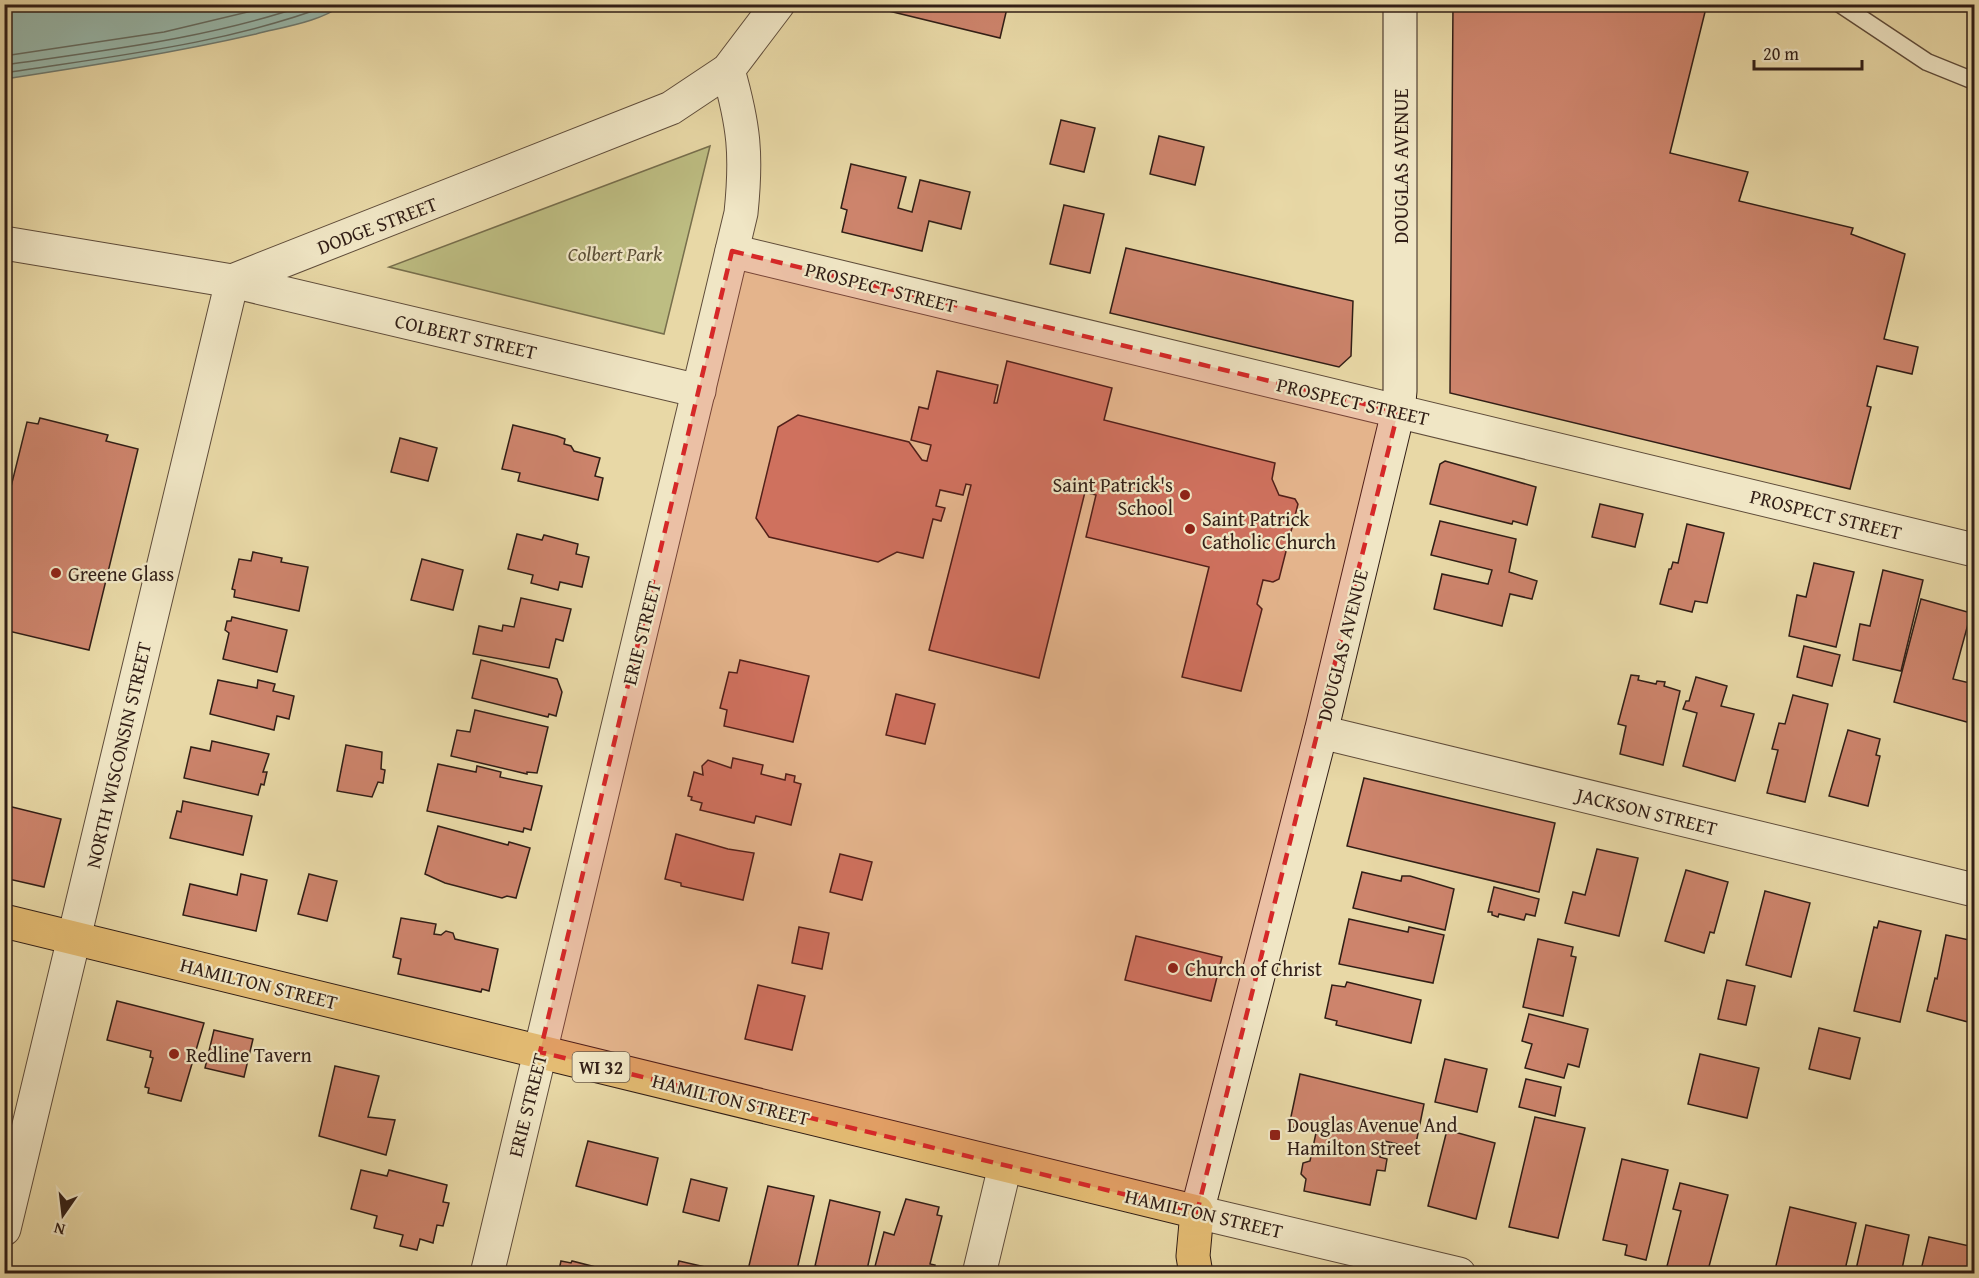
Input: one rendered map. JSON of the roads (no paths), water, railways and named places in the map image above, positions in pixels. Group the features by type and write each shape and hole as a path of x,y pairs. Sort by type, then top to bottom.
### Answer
{"main road":[{"name":"HAMILTON STREET","path":"4,921 1197,1212"},
{"name":"DOUGLAS AVENUE","path":"1196,1274 1193,1256 1197,1212"}],"street":[{"path":"728,70 778,4"},
{"name":"DOUGLAS AVENUE","path":"1197,1212 1321,732 1398,412 1400,391 1400,4"},
{"name":"ERIE STREET","path":"487,1274 741,213 746,164 742,119 728,70"},
{"name":"DODGE STREET","path":"232,281 671,108 728,70"},
{"path":"4,243 232,281"},
{"name":"PROSPECT STREET","path":"732,251 1974,550"},
{"name":"COLBERT STREET","path":"232,281 699,391"},
{"name":"NORTH WISCONSIN STREET","path":"4,1229 232,281"},
{"name":"JACKSON STREET","path":"1321,732 1974,890"},
{"path":"980,1274 1005,1166"},
{"name":"HAMILTON STREET","path":"1197,1212 1459,1274"}],"lane":[{"path":"1840,4 1927,62 1974,81"}],"water":[{"path":"5,4 342,5 312,20 225,41 5,79"}],"place":[{"name":"Saint Patrick's School","path":"1185,495"},
{"name":"Saint Patrick Catholic Church","path":"1190,529"},
{"name":"Greene Glass","path":"56,573"},
{"name":"Church of Christ","path":"1173,968"},
{"name":"Redline Tavern","path":"174,1054"},
{"name":"Douglas Avenue And Hamilton Street","path":"1275,1135"}],"park label":[{"name":"Colbert Park","path":"615,253"}]}
